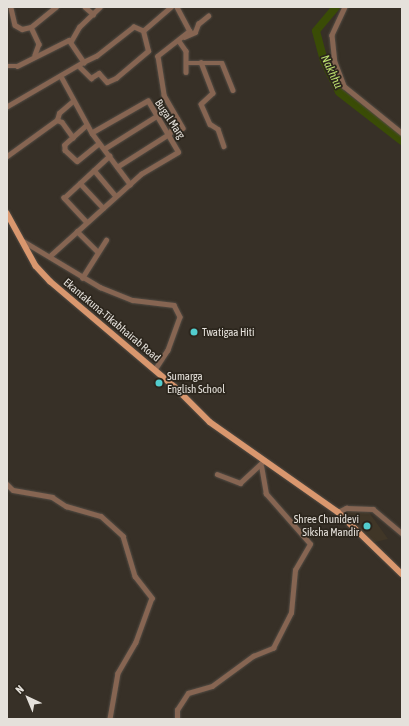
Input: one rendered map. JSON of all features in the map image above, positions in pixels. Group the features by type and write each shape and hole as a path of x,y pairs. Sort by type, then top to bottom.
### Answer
{"main road":[{"name":"Ekantakuna-Tikabhairab Road","path":"7,213 36,266 50,281 155,370 210,422 261,460 338,512 402,574"}],"street":[{"path":"11,8 17,28 31,27 50,9 56,7"},
{"path":"85,7 93,14"},
{"path":"71,41 100,7"},
{"path":"143,31 171,7"},
{"path":"177,7 191,28 184,37 158,56 164,95 183,128"},
{"path":"344,7 332,35 335,62 344,86 402,133"},
{"path":"184,37 195,32 198,24 208,16"},
{"path":"31,27 39,44 35,56"},
{"path":"7,107 80,67 84,62 97,56 134,27 143,31"},
{"path":"80,67 91,78 99,73 109,81 148,51 143,31"},
{"path":"7,66 17,66 64,41 71,41"},
{"path":"71,41 84,62"},
{"path":"179,41 186,51 186,72"},
{"path":"187,63 201,62 224,65 233,90"},
{"path":"201,62 213,93 201,104 210,124 218,129 224,146"},
{"path":"62,78 92,133 130,184"},
{"path":"7,156 57,120 59,113 74,101"},
{"name":"Bugal Marg","path":"51,255 130,184 178,152 150,102 144,101 92,133"},
{"path":"104,150 158,115"},
{"path":"117,167 169,134 177,119"},
{"path":"57,120 62,122 73,137"},
{"path":"87,125 64,147 77,161 99,143"},
{"path":"86,222 64,198 109,156"},
{"path":"94,170 116,196"},
{"path":"80,183 103,208"},
{"path":"77,231 96,251"},
{"path":"82,278 96,251 106,240"},
{"path":"23,241 51,255 82,278 133,300 161,301 178,309 180,317 168,350 155,370"},
{"path":"177,719 177,710 188,693 212,686 253,656 273,648 291,613 295,570 310,544 266,494 261,460"},
{"path":"217,474 240,483 261,467"},
{"path":"7,484 13,490 52,497 66,506 101,516 123,536 135,576 152,598 136,642 118,673 110,719"},
{"path":"338,512 346,508 373,509 402,533"}],"shaded area":[{"name":"Shree Chunidevi Siksha Mandir","path":"341,511 368,511 388,539 371,543"}],"waterway":[{"name":"Nakhhu","path":"336,7 316,31 324,61 339,92 402,141"}],"place":[{"name":"Twatigaa Hiti","path":"194,332"},
{"name":"Sumarga English School","path":"159,383"},
{"name":"Shree Chunidevi Siksha Mandir","path":"367,526"}]}
